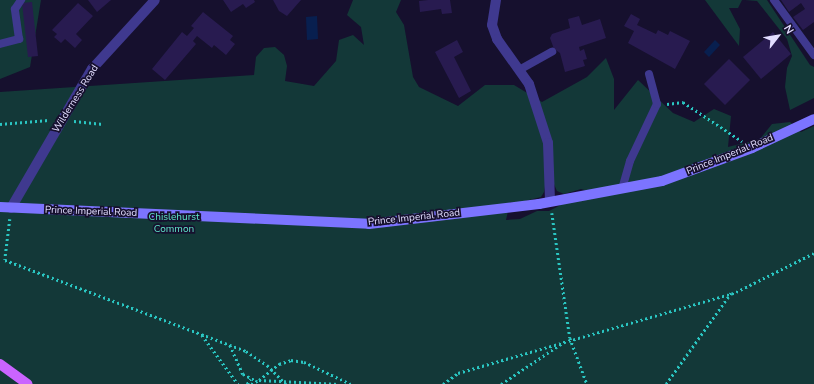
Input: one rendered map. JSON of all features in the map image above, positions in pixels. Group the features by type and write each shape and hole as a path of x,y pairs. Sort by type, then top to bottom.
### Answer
{"main road":[{"name":"Prince Imperial Road","path":"0,208 369,224 550,201 662,181 752,148 814,119"},
{"path":"0,364 28,384"}],"street":[{"name":"Wilderness Road","path":"11,208 92,69 155,0"},
{"path":"496,0 492,25 497,39 529,84 548,143 550,201"}],"lane":[{"path":"0,44 19,39 15,9 21,0"},
{"path":"774,0 814,55"},
{"path":"520,70 552,52"},
{"path":"622,188 630,161 657,104 649,74"}],"path":[{"path":"657,104 683,102 752,148"},
{"path":"550,201 570,338 587,384"},
{"path":"11,208 5,260 246,351 272,370 285,383"},
{"path":"443,384 458,373 570,338 731,293 814,253"},
{"path":"666,384 731,293"},
{"path":"201,334 238,384"},
{"path":"501,384 570,338"},
{"path":"230,345 238,367 250,379 285,383 339,384"},
{"path":"251,384 272,370 291,360 304,362 351,384"},
{"path":"247,384 250,379"}],"green space":[{"path":"0,0 41,0 30,67 0,79"},
{"name":"Chislehurst Common","path":"353,0 401,0 396,12 404,25 413,77 419,87 458,106 485,85 514,85 542,102 587,77 606,58 614,79 614,110 638,80 673,113 694,122 714,109 731,116 728,147 760,139 772,124 790,122 801,132 814,126 814,384 0,384 0,92 254,75 256,57 264,48 275,47 284,55 287,66 285,81 314,86 336,61 339,40 353,35 364,45 361,27 347,15","holes":["546,180 553,182 557,191 564,194 581,189 588,191 549,211 537,211 520,219 506,220 510,202 517,203 541,197 544,192"]},
{"path":"705,0 742,0 738,8 729,8 740,29 739,46"},
{"path":"745,0 767,0 810,65 814,67 814,98 790,110 785,87 787,68 792,56 787,39 757,1"}],"water":[{"path":"317,16 318,39 307,40 306,17"},
{"path":"715,40 720,45 709,57 704,52"}],"building":[{"path":"88,0 111,0 97,12"},
{"path":"223,0 254,0 255,2 246,8 243,4 231,12"},
{"path":"273,0 301,0 287,16 279,11"},
{"path":"450,0 452,13 442,14 441,9 420,12 419,1"},
{"path":"781,0 814,0 814,22 803,30 793,17 805,9 801,3 789,12"},
{"path":"32,2 38,56 28,57 22,3"},
{"path":"78,3 93,16 76,34 82,40 75,48 65,39 61,43 54,37 57,34 52,30"},
{"path":"203,12 233,36 230,40 235,44 226,55 214,45 212,48 197,36 193,41 196,44 165,80 152,69 182,32 187,36 194,28 191,26"},
{"path":"631,14 640,19 637,25 656,34 658,30 668,35 670,31 690,41 675,69 628,43 634,31 624,26"},
{"path":"579,16 582,25 600,19 606,38 579,47 580,51 584,49 587,59 583,60 585,66 565,72 560,53 554,49 550,38 552,34 570,28 568,19"},
{"path":"773,32 791,54 761,79 743,57"},
{"path":"457,40 463,52 454,57 471,91 459,98 435,52"},
{"path":"729,59 750,80 725,105 704,84"}]}
